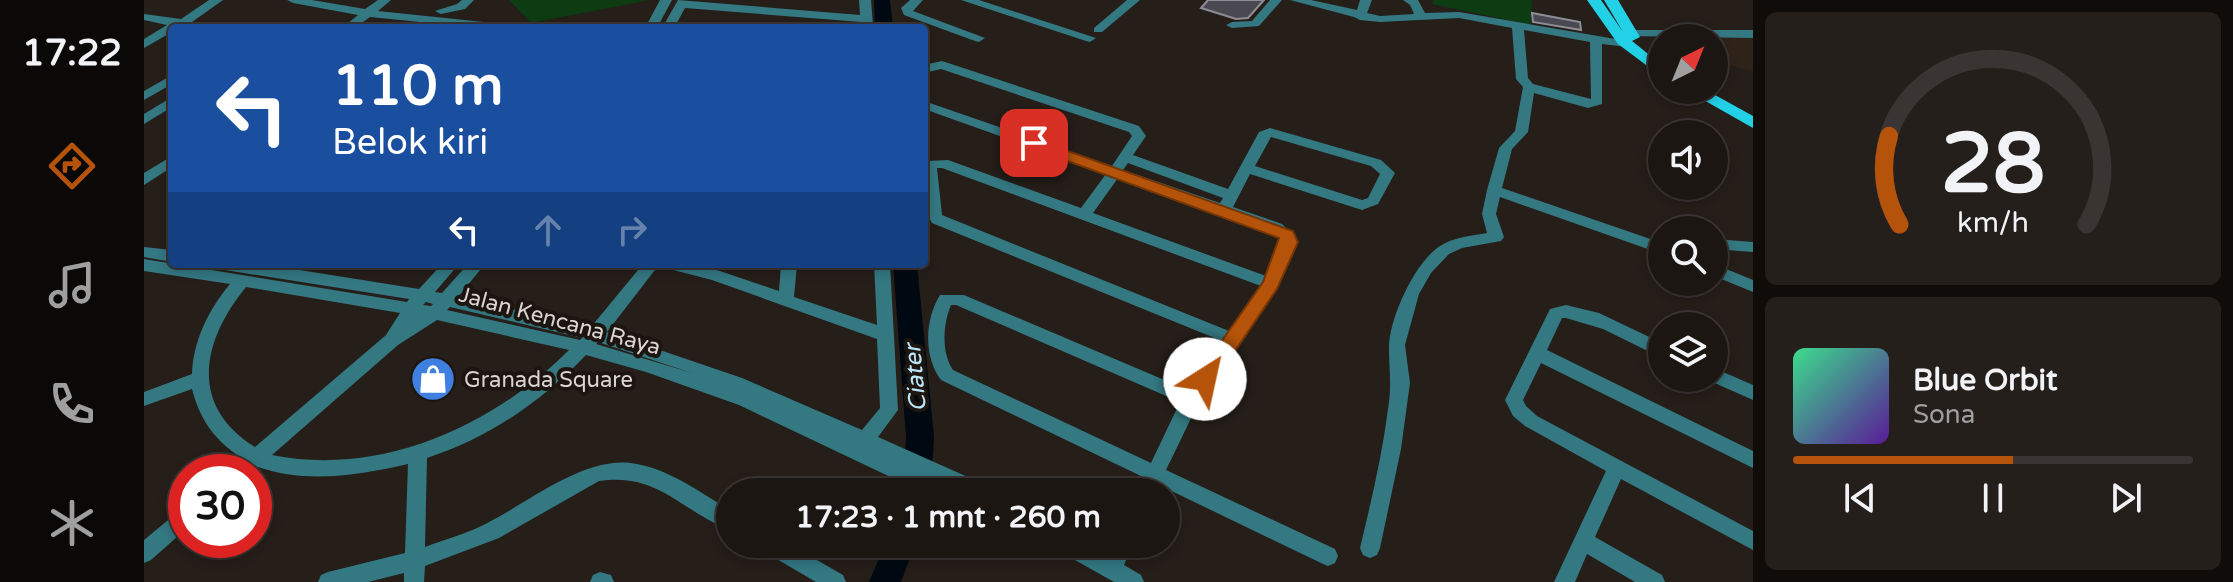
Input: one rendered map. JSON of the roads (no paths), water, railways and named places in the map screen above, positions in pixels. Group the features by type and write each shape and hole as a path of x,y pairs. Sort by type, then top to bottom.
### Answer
{"main road":[{"path":"1594,0 1610,28 1648,51"},
{"path":"1611,0 1627,39 1648,59"},
{"path":"1596,40 1610,28"},
{"path":"1728,97 1753,111"},
{"path":"1719,104 1753,123"}],"street":[{"path":"181,24 217,0"},
{"path":"293,0 367,13 472,24"},
{"path":"353,24 385,0"},
{"path":"430,20 454,0"},
{"path":"441,11 461,7 468,0"},
{"path":"653,24 666,0"},
{"path":"670,24 683,2 867,24 865,0"},
{"path":"917,0 905,11 979,38"},
{"path":"967,0 1094,34 1134,0"},
{"path":"1232,25 1255,24 1276,0"},
{"path":"1296,0 1360,17 1459,15 1596,40 1753,34"},
{"path":"1360,17 1366,0"},
{"path":"1409,0 1415,3 1422,18"},
{"path":"144,17 175,24"},
{"path":"1518,25 1522,79 1529,87 1588,104 1597,101 1596,40"},
{"path":"144,46 168,32"},
{"path":"928,68 942,65 1134,129 1138,140 1083,216"},
{"path":"144,96 168,81"},
{"path":"1370,548 1394,436 1401,383 1397,345 1403,318 1425,269 1444,250 1459,243 1496,237 1489,214 1494,190 1506,148 1521,132 1529,87"},
{"path":"147,116 168,103"},
{"path":"928,106 1232,196"},
{"path":"1223,212 1232,196 1246,168 1264,135 1275,131 1380,164 1388,173 1373,201 1366,205 1246,168"},
{"path":"1233,339 937,219 933,212 930,168 933,164 943,163 1271,284"},
{"path":"1120,164 1223,212 1277,228 1287,235 1289,242 1271,284 1191,399 1152,478"},
{"path":"144,180 151,169"},
{"path":"1494,190 1648,244"},
{"path":"1728,245 1753,247"},
{"path":"144,252 168,255"},
{"name":"Jalan Kencana Raya","path":"144,265 411,308 590,343"},
{"name":"Jalan Kencana Raya","path":"272,268 448,298 590,343 718,389 860,446 926,478"},
{"path":"392,340 411,308 447,268"},
{"path":"259,454 392,340 435,313 474,268"},
{"path":"272,460 303,467 342,466 418,453 447,443 522,404 590,343 649,268"},
{"path":"786,299 789,268"},
{"path":"860,446 889,410 882,268"},
{"path":"715,270 886,335"},
{"path":"1728,276 1753,286"},
{"path":"242,281 211,324 199,379 206,409 215,428 252,454"},
{"path":"1141,478 942,372 938,366 940,304 946,299 958,299 1191,399"},
{"path":"1648,345 1580,313 1566,310 1556,313 1539,354 1514,400 1519,411 1753,541"},
{"path":"1539,354 1753,460"},
{"path":"144,399 199,379"},
{"path":"1728,381 1753,393"},
{"path":"413,572 418,453"},
{"path":"1564,582 1617,467"},
{"path":"328,582 413,572 596,473 608,470 643,471 716,513"},
{"path":"1180,495 1328,556"},
{"path":"144,553 168,532"},
{"path":"1583,541 1655,582"},
{"path":"794,558 836,582"},
{"path":"1091,558 1134,582"},
{"path":"1112,570 1117,558"}],"waterway":[{"name":"Ciater","path":"882,0 884,24"},
{"name":"Ciater","path":"905,268 920,437 918,478"},
{"name":"Ciater","path":"885,582 894,558"}],"place":[{"name":"Granada Square","path":"433,379"}]}
